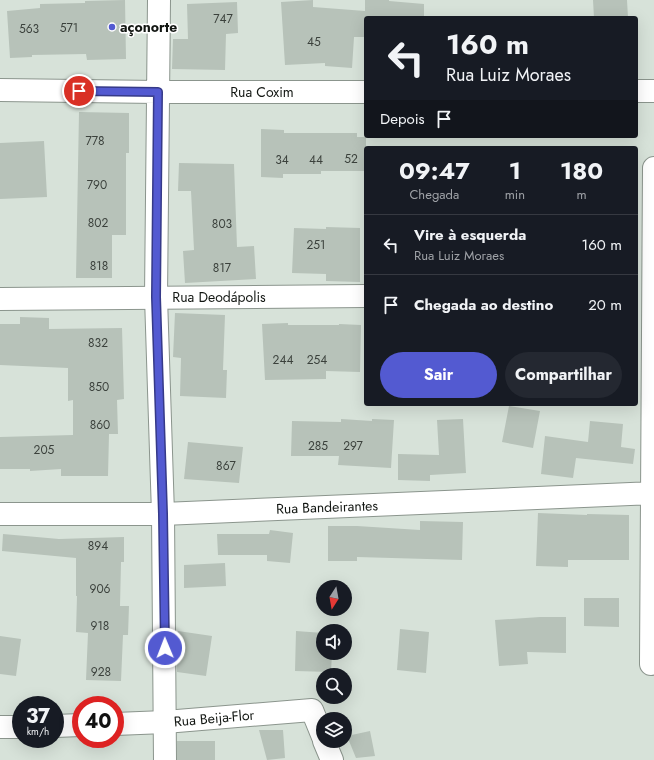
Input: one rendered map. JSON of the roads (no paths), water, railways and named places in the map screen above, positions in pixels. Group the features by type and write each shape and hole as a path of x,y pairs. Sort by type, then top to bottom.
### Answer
{"street":[{"path":"159,0 156,297 163,514 166,760"},
{"name":"Rua Coxim","path":"0,90 364,92"},
{"path":"638,91 654,91"},
{"path":"651,664 653,493 648,294 654,168"},
{"name":"Rua Deodápolis","path":"0,299 364,296"},
{"name":"Rua Bandeirantes","path":"0,514 163,514 653,493"},
{"name":"Rua Beija-Flor","path":"124,724 165,722 312,710 316,720"},
{"path":"0,727 12,727"},
{"path":"327,748 332,760"}],"place":[{"name":"açonorte","path":"112,27"}]}
